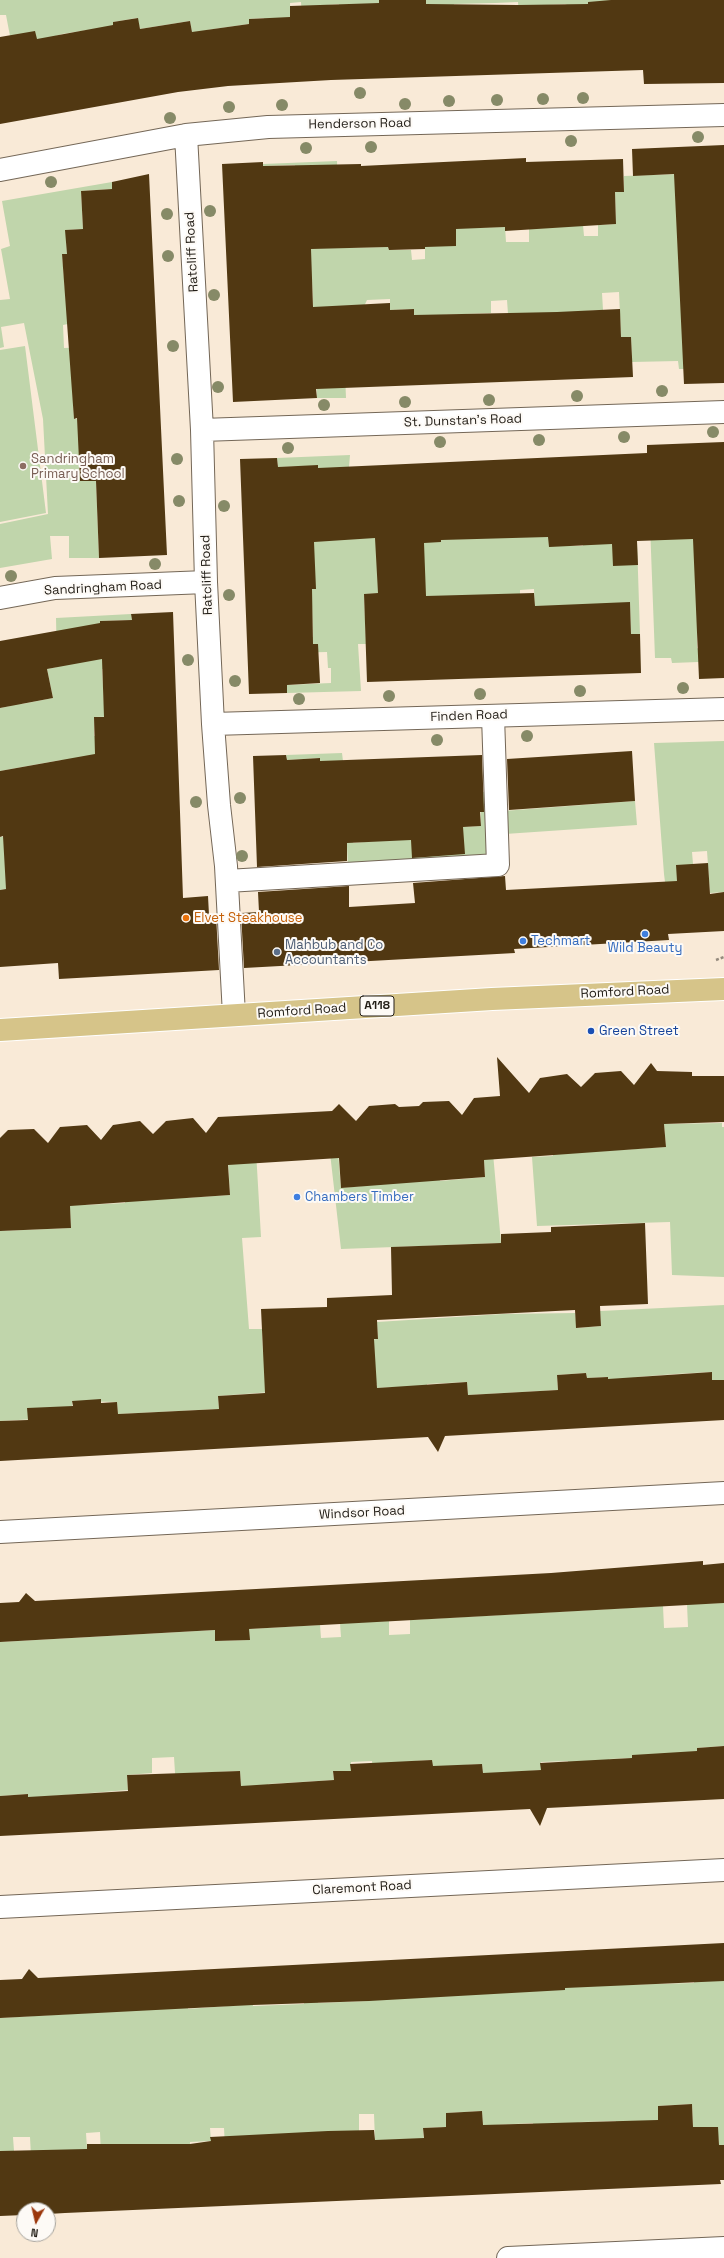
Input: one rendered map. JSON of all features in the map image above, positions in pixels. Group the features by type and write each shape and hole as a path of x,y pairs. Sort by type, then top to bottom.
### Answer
{"main road":[{"name":"Romford Road","path":"0,1030 530,997 724,989"}],"street":[{"name":"Henderson Road","path":"0,170 186,136 268,127 724,115"},
{"name":"Ratcliff Road","path":"186,136 202,430 206,582 213,724 227,881 234,1015"},
{"name":"St. Dunstan's Road","path":"202,430 724,412"},
{"name":"Sandringham Road","path":"0,598 55,588 206,582"},
{"name":"Finden Road","path":"213,724 724,709"},
{"path":"227,881 498,865 493,716"},
{"name":"Windsor Road","path":"0,1532 724,1493"},
{"name":"Claremont Road","path":"0,1907 724,1870"},
{"path":"508,2258 724,2248"}],"green space":[{"path":"0,0 379,0 380,21 340,22 339,4 327,5 303,39 301,2 290,3 291,27 264,28 264,18 249,19 249,24 207,30 193,38 190,21 140,29 137,18 113,22 116,42 88,30 62,34 37,42 10,36 6,15 0,15"},
{"path":"426,0 611,0 588,15 565,4 547,5 519,17 518,2 454,4 454,19 426,20"},
{"path":"337,161 340,248 388,247 389,250 411,250 412,260 425,259 425,236 444,246 456,246 456,228 505,227 506,242 529,242 529,227 583,225 584,236 598,236 598,225 616,224 615,192 624,191 624,176 679,174 678,256 689,369 679,369 678,361 632,362 631,337 621,337 619,292 602,293 603,310 586,311 587,340 508,314 507,300 491,301 491,313 414,316 414,309 390,310 390,299 367,300 344,349 346,398 317,398 312,280 298,281 295,165 263,166 263,164"},
{"path":"112,182 112,189 81,191 83,229 66,230 67,254 62,254 68,324 63,325 64,348 89,347 72,379 74,419 123,416 79,466 80,481 96,481 99,558 69,558 69,536 50,536 52,559 0,568 0,524 48,514 43,419 24,323 1,327 4,347 0,348 0,300 10,299 1,249 10,246 2,201"},
{"name":"Sandringham Primary School","path":"25,346 46,513 0,522 0,350"},
{"path":"350,455 349,467 359,525 424,551 424,543 440,522 548,519 549,546 557,546 565,536 566,546 583,546 581,496 637,542 640,634 631,634 630,602 536,637 534,589 520,590 520,597 461,602 397,593 364,594 366,644 358,644 361,691 287,693 287,685 331,683 331,668 328,668 327,652 286,653 285,638 313,637 312,606 282,590 315,589 314,559 281,560 320,517 318,466 278,467 277,458"},
{"path":"648,471 697,538 724,603 697,633 697,648 724,661 672,663 671,658 655,658"},
{"path":"131,614 132,620 100,621 101,657 134,656 135,668 102,669 104,704 137,703 138,716 94,717 94,736 104,736 104,751 139,750 139,758 91,760 92,784 120,782 121,798 143,798 144,811 105,813 105,830 108,830 108,846 146,845 146,853 62,855 56,903 57,926 52,926 49,877 29,878 28,865 13,866 13,879 6,879 6,889 0,890 0,837 63,831 61,760 0,771 0,708 10,706 4,678 16,675 22,704 53,698 47,669 57,667 56,618"},
{"path":"724,741 724,892 710,893 707,851 692,852 693,864 678,895 665,882 654,743"},
{"path":"342,753 353,843 463,833 463,827 481,826 480,792 488,792 490,855 348,867 347,847 294,849 320,758 287,760 286,755"},
{"path":"635,801 637,825 505,834 503,811"},
{"path":"663,1113 666,1124 722,1123 722,1127 724,1127 724,1277 672,1275 670,1222 537,1226 532,1157 553,1156 550,1120 620,1150 666,1147"},
{"path":"492,1142 501,1243 341,1249 330,1153 338,1152 341,1188 362,1186 437,1145 440,1181 485,1177 483,1143"},
{"path":"256,1151 261,1237 242,1238 249,1329 262,1329 263,1353 339,1342 378,1339 377,1322 503,1314 575,1313 577,1328 601,1326 600,1311 724,1305 724,1380 712,1380 711,1372 637,1377 608,1386 608,1377 587,1378 586,1373 557,1375 558,1390 468,1395 467,1382 427,1384 427,1397 397,1387 377,1388 377,1384 218,1396 219,1409 118,1414 117,1402 72,1401 73,1417 0,1421 0,1231 71,1228 68,1171 83,1170 86,1205 125,1203 123,1167 182,1163 185,1198 230,1195 228,1161"},
{"path":"724,1603 724,1746 697,1748 698,1756 632,1755 632,1758 609,1759 610,1766 568,1769 568,1761 541,1762 541,1770 483,1775 482,1764 465,1765 433,1776 432,1760 415,1761 373,1778 372,1761 351,1762 351,1771 333,1771 334,1780 268,1784 268,1789 241,1790 240,1771 189,1773 176,1788 174,1757 152,1758 152,1773 127,1775 128,1790 28,1798 28,1794 0,1796 0,1642 215,1630 215,1641 249,1640 249,1629 320,1625 321,1638 341,1637 340,1623 389,1621 389,1635 410,1634 410,1620 663,1606 664,1628 688,1627 687,1604"},
{"path":"694,1981 724,1981 724,2145 719,2145 717,2127 693,2127 692,2104 658,2106 659,2148 617,2150 616,2121 581,2122 534,2138 533,2123 495,2125 484,2152 482,2111 446,2113 446,2127 423,2128 425,2154 375,2140 374,2114 359,2114 359,2131 226,2167 224,2128 210,2128 211,2141 190,2142 191,2168 101,2156 100,2132 86,2133 87,2149 51,2163 53,2202 44,2202 32,2175 30,2137 13,2137 14,2151 0,2151 0,2018 188,2007 188,2009 253,2004 253,2006 304,2004 304,2001 318,2000 318,2003 368,2001 369,1999 579,1986 694,1983"}],"building":[{"path":"379,0 426,0 426,4 518,5 588,4 588,2 611,0 724,0 724,83 644,84 643,70 331,80 228,86 178,92 0,124 0,37 35,31 37,39 113,25 113,22 138,18 140,29 190,21 192,32 249,24 249,19 290,17 290,6 379,3"},
{"path":"724,145 724,383 684,384 674,174 633,176 632,149"},
{"path":"526,158 526,162 623,159 624,192 615,192 616,224 505,231 505,227 456,229 456,246 425,247 425,249 389,250 388,247 311,249 313,307 390,303 390,310 414,309 414,315 620,309 621,337 631,337 633,377 316,389 317,398 233,402 222,164 263,162 263,166 361,164 361,166"},
{"path":"149,174 167,555 99,558 96,481 80,481 77,418 74,419 62,254 67,254 65,230 83,229 81,191 112,189 112,182"},
{"path":"724,442 724,678 699,679 693,539 637,541 638,565 613,566 612,544 549,547 548,537 441,540 441,542 424,543 426,596 534,593 535,606 630,602 631,634 640,634 641,673 367,682 364,594 378,593 375,538 314,542 316,589 312,589 313,644 318,644 320,683 287,685 287,693 249,694 240,459 277,458 278,467 318,465 318,468 647,453 647,445"},
{"path":"173,612 183,898 208,896 209,915 216,915 219,970 59,979 58,963 0,967 0,890 6,889 3,836 0,837 0,771 95,754 94,717 104,717 102,659 47,669 53,698 0,708 0,641 100,623 100,621 132,620 131,614"},
{"path":"632,751 635,801 509,810 507,759"},
{"path":"286,755 287,760 320,758 320,761 482,755 484,812 480,812 481,826 463,827 465,854 412,858 411,840 347,843 347,861 257,867 253,756"},
{"path":"708,863 710,894 724,892 724,931 668,934 669,940 514,949 515,953 244,968 241,913 259,912 258,892 349,886 349,907 415,903 413,883 505,876 506,890 677,881 676,865"},
{"path":"497,1057 529,1093 540,1078 567,1074 581,1087 595,1073 621,1071 634,1085 651,1063 657,1071 692,1072 692,1076 724,1076 724,1122 664,1124 666,1147 484,1160 485,1177 341,1188 339,1158 228,1165 230,1195 70,1206 71,1228 0,1231 0,1138 8,1130 34,1129 48,1143 60,1127 87,1125 101,1140 113,1125 140,1121 153,1134 166,1121 193,1118 206,1133 218,1117 332,1111 339,1104 356,1121 369,1106 395,1104 399,1107 419,1106 423,1102 449,1101 462,1115 474,1098 500,1096"},
{"path":"645,1223 648,1304 600,1306 601,1326 576,1328 575,1310 377,1320 378,1339 374,1339 377,1388 467,1382 468,1395 558,1390 557,1375 586,1373 587,1378 608,1377 608,1379 712,1372 712,1380 724,1380 724,1420 445,1436 438,1452 428,1437 0,1461 0,1421 28,1420 27,1408 73,1406 72,1401 101,1399 101,1403 117,1402 118,1414 219,1409 218,1396 265,1393 261,1309 327,1307 327,1298 392,1295 391,1247 501,1243 501,1234 551,1232 551,1227"},
{"path":"703,1561 703,1565 724,1563 724,1603 249,1629 250,1640 215,1641 215,1630 0,1642 0,1603 19,1602 26,1593 35,1601 551,1573"},
{"path":"724,1746 724,1799 547,1808 540,1826 530,1809 0,1836 0,1796 28,1794 28,1797 128,1791 127,1775 240,1771 241,1786 334,1780 333,1771 351,1771 350,1764 432,1760 433,1766 482,1764 483,1773 541,1770 540,1763 632,1758 632,1755 697,1751 697,1748"},
{"path":"724,1943 724,1981 565,1988 565,1990 369,2001 253,2005 0,2018 0,1980 22,1979 29,1969 38,1978"},
{"path":"692,2104 693,2127 718,2127 719,2145 724,2145 724,2180 720,2180 721,2184 56,2214 56,2202 16,2202 16,2215 0,2216 0,2151 87,2149 87,2144 190,2144 211,2141 210,2137 328,2131 374,2130 375,2140 424,2138 423,2128 446,2127 446,2113 482,2111 483,2125 658,2120 658,2106"}],"place":[{"name":"Sandringham Primary School","path":"23,466"},
{"name":"Elvet Steakhouse","path":"186,918"},
{"name":"Wild Beauty","path":"645,934"},
{"name":"Techmart","path":"523,941"},
{"name":"Mahbub and Co Accountants","path":"277,952"},
{"name":"Green Street","path":"591,1031"},
{"name":"Chambers Timber","path":"297,1197"}]}
